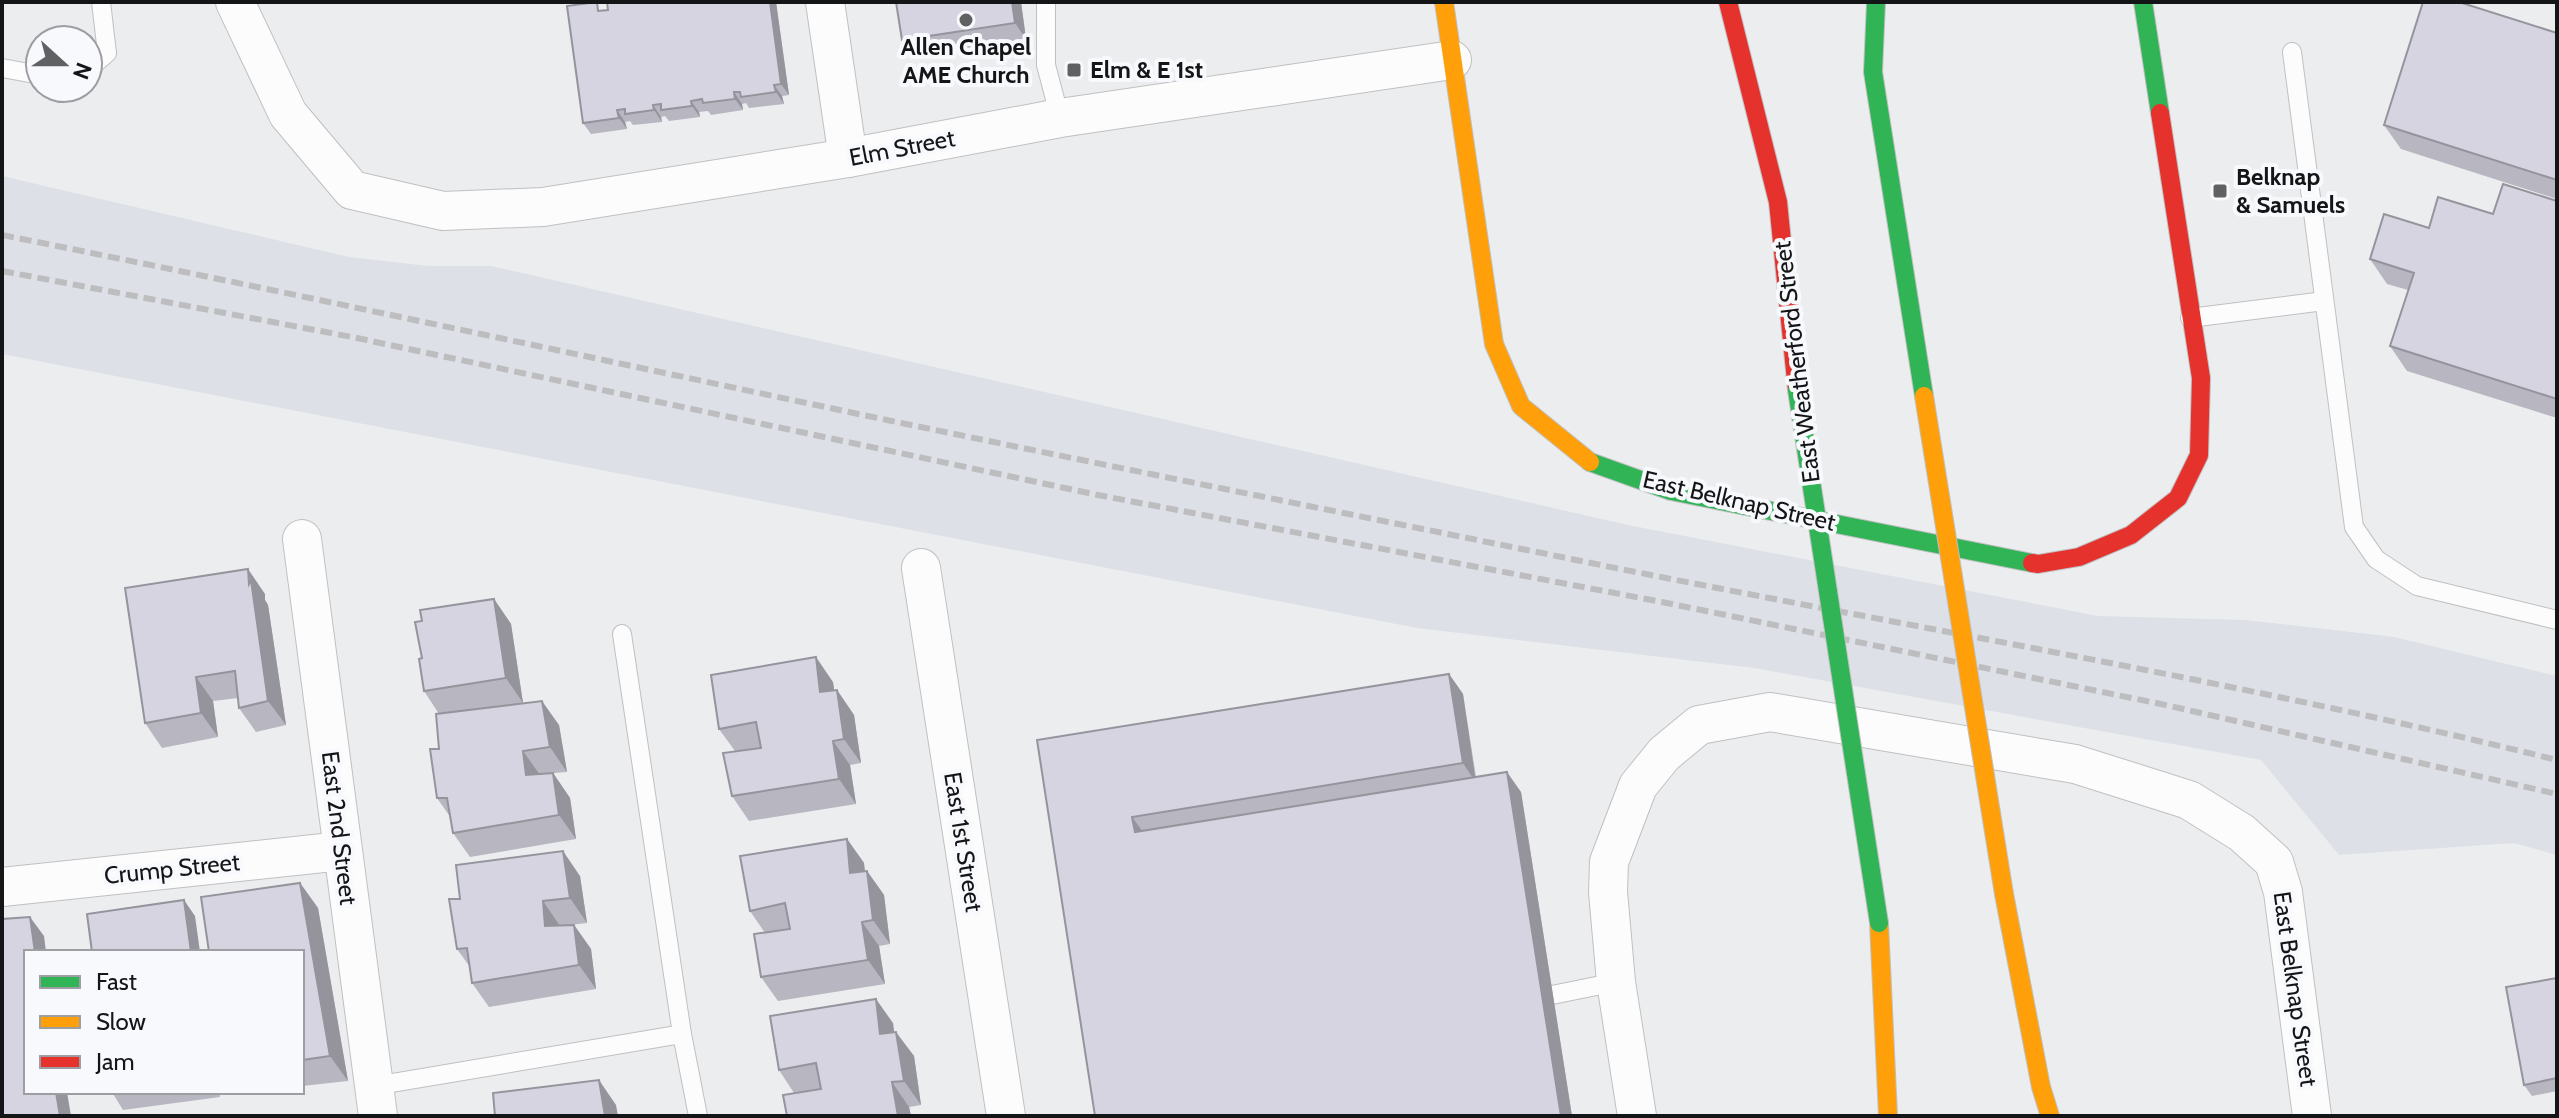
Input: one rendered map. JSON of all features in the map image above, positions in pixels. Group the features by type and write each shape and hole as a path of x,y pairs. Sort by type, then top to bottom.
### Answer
{"main road":[{"path":"1444,2 1452,60"},
{"name":"East Weatherford Street","path":"1728,2 1778,202 1797,390 1879,923 1888,1116"},
{"path":"1876,2 1873,72 2004,894 2041,1087 2050,1116"},
{"name":"East Belknap Street","path":"1452,60 1494,344 1521,406 1594,465 1671,491 2038,564 2079,557 2131,535 2178,498 2199,455 2201,378 2143,2"}],"street":[{"name":"Elm Street","path":"235,2 288,114 352,190 443,211 543,207 848,158 1060,118 1452,60"},
{"path":"825,2 848,158"},
{"name":"East 2nd Street","path":"302,539 376,1101"},
{"name":"East 1st Street","path":"921,568 1006,1116"},
{"name":"East Belknap Street","path":"1616,982 1608,892 1609,862 1638,786 1664,754 1699,725 1770,712 2075,764 2189,800 2242,833 2274,862 2283,892 2312,1116"},
{"name":"Crump Street","path":"2,887 342,851"},
{"path":"1616,982 1637,1116"}],"lane":[{"path":"101,2 104,24"},
{"path":"1046,2 1046,65 1060,118"},
{"path":"104,28 107,53 104,56"},
{"path":"2292,52 2354,527 2376,559 2417,586 2557,620"},
{"path":"2,68 24,72"},
{"path":"2190,318 2324,301"},
{"path":"622,634 682,1034 698,1116"},
{"path":"1552,995 1616,982"},
{"path":"376,1101 682,1034"}],"shaded area":[{"path":"2,176 349,257 428,266 491,266 1628,525 2098,616 2246,620 2394,637 2557,676 2557,855 2514,843 2339,855 2261,760 1754,668 1417,628 2,354"}],"building":[{"path":"597,2 598,11 608,10 607,2 770,2 781,84 774,85 776,92 741,97 740,92 734,92 735,99 703,103 702,99 691,101 692,106 661,110 661,104 653,105 654,110 625,114 625,109 617,110 619,118 583,123 567,6"},
{"path":"896,2 1012,2 1015,23 902,40"},
{"path":"2423,2 2459,2 2557,33 2557,180 2384,125"},
{"path":"2503,184 2557,201 2557,399 2390,346 2414,273 2370,259 2384,214 2429,228 2438,197 2493,214"},
{"path":"248,569 268,701 239,708 235,671 196,677 201,713 145,723 125,588"},
{"path":"494,599 506,678 424,691 415,622 422,621 420,610"},
{"path":"816,657 820,692 837,690 844,739 833,741 839,779 732,796 723,753 761,748 756,722 719,729 711,675"},
{"path":"1449,674 1463,763 1132,817 1135,832 1507,772 1561,1116 1095,1116 1037,740"},
{"path":"542,701 550,747 523,751 526,775 553,773 559,815 453,833 447,798 437,798 430,749 439,749 436,714"},
{"path":"847,839 850,873 867,871 873,920 862,922 868,960 761,977 754,934 790,929 785,903 750,911 740,856"},
{"path":"563,851 570,898 543,901 545,926 574,925 579,965 472,983 467,948 457,949 449,899 460,899 456,865"},
{"path":"300,883 330,1056 304,1060 304,950 209,950 201,897"},
{"path":"184,900 191,950 92,950 87,914"},
{"path":"30,917 35,950 24,950 24,1094 56,1094 60,1116 2,1116 2,919"},
{"path":"2557,978 2557,1078 2524,1085 2506,987"},
{"path":"876,999 880,1034 896,1032 904,1081 892,1082 898,1116 787,1116 783,1095 821,1089 816,1063 779,1070 770,1016"},
{"path":"599,1080 605,1116 495,1116 493,1093"}],"railway":[{"path":"2,235 1147,473 2314,704 2557,760"},
{"path":"2,271 352,337 1098,495 1662,602 2161,704 2557,794"}],"traffic: fast":[{"path":"1876,2 1873,72 1924,396"},
{"path":"2143,2 2160,113"},
{"path":"1797,390 1879,923"},
{"path":"1590,462 1671,491 2032,563"}],"traffic: slow":[{"path":"1444,2 1494,344 1521,406 1590,462"},
{"path":"1924,396 2004,894"},
{"path":"2004,894 2041,1087 2050,1116"},
{"path":"1879,923 1888,1116"}],"traffic: jam":[{"path":"1728,2 1778,202 1797,390"},
{"path":"2032,563 2079,557 2131,535 2178,498 2199,455 2201,378 2160,113"}],"place":[{"name":"Allen Chapel AME Church","path":"966,20"},
{"name":"Elm & E 1st","path":"1074,70"},
{"name":"Belknap & Samuels","path":"2220,191"}]}
